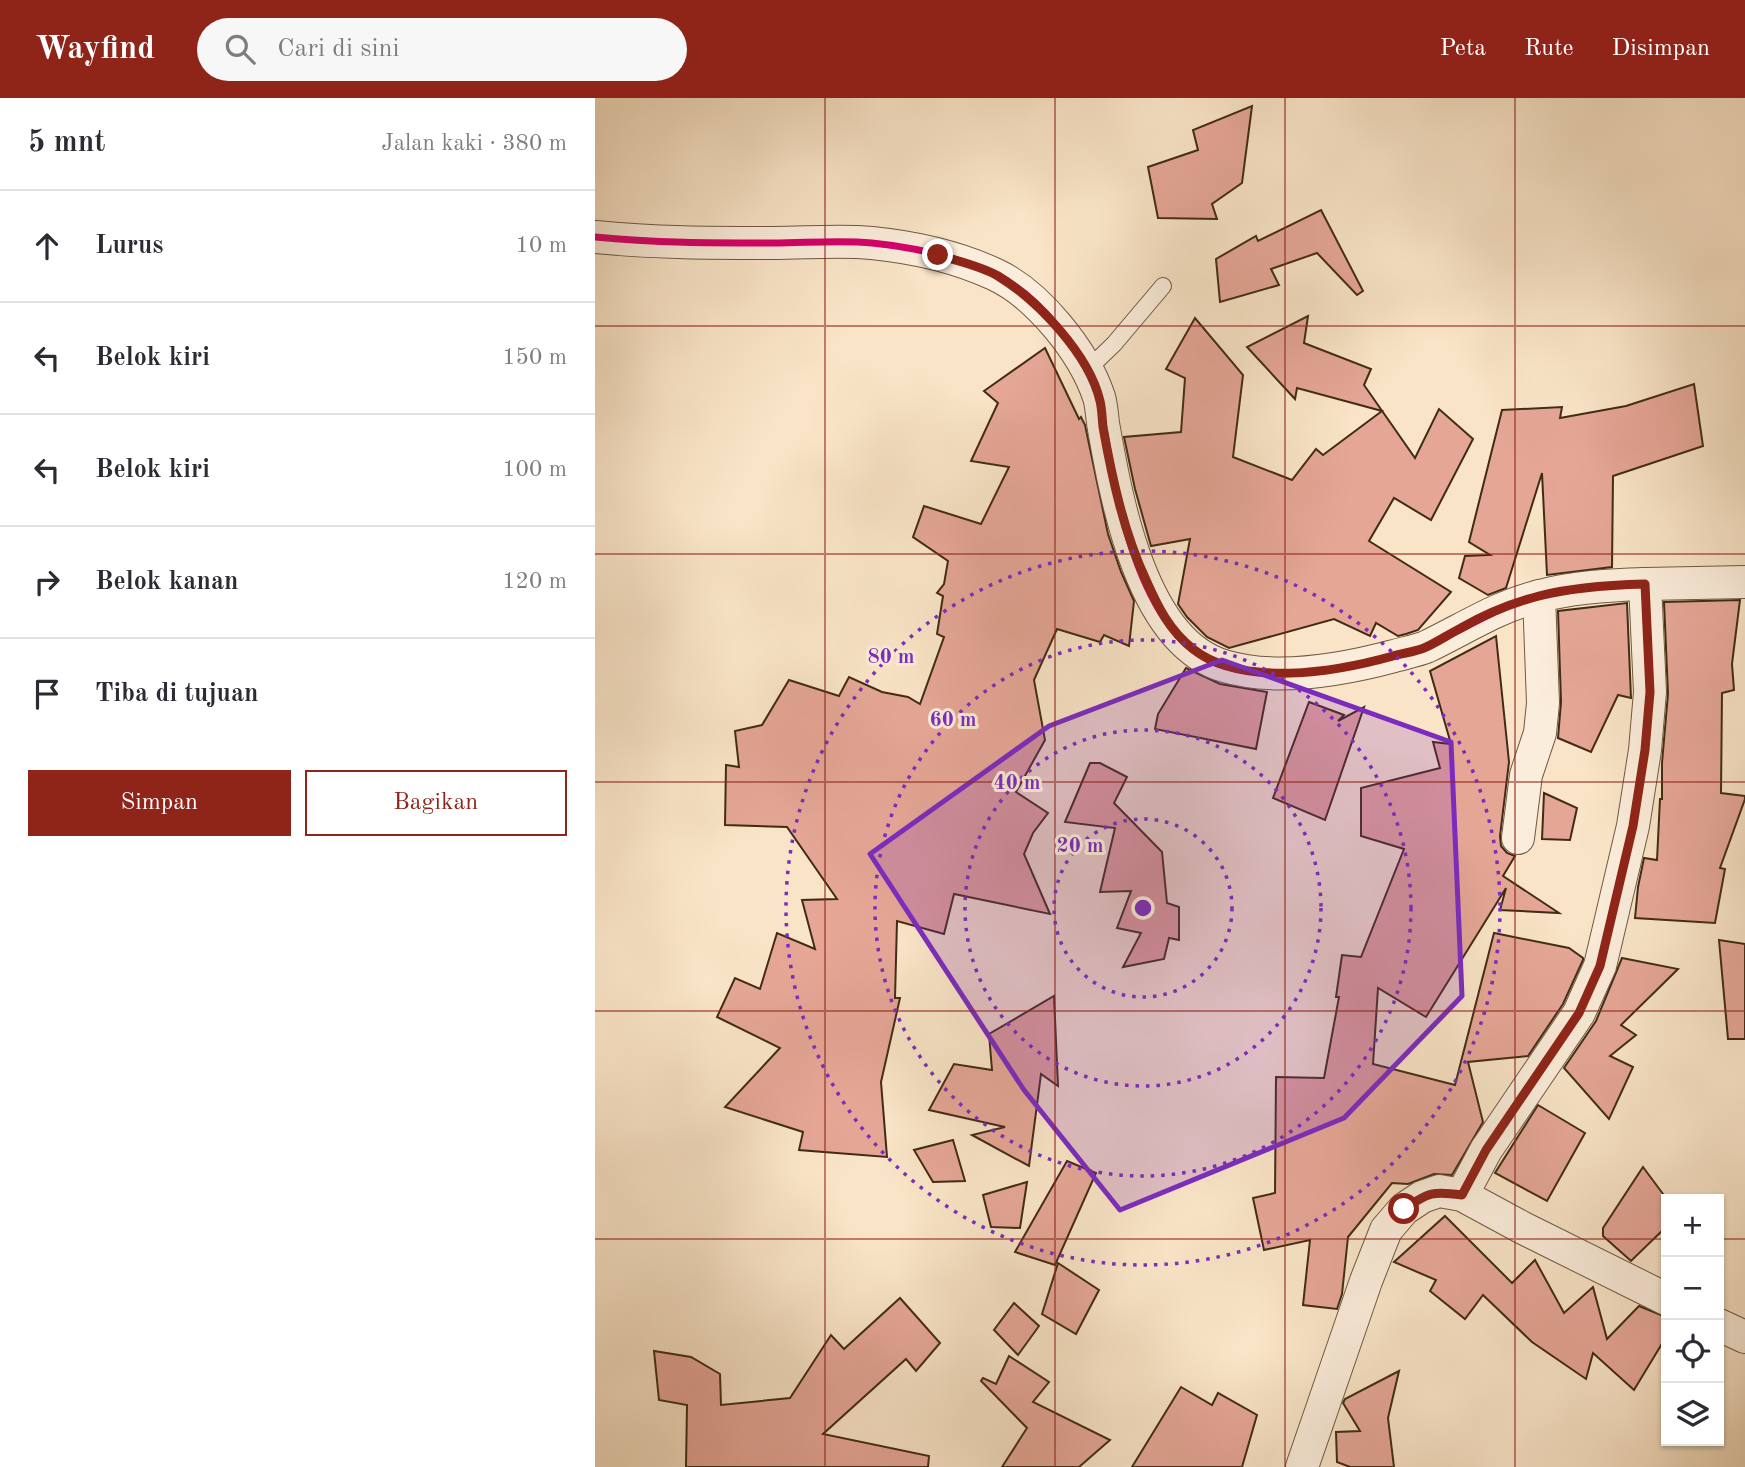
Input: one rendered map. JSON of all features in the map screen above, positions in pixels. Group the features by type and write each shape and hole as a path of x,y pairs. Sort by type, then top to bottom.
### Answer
{"street":[{"path":"595,237 649,242 872,243 938,255 996,274 1035,302 1065,336 1087,370 1100,399 1103,428 1120,505 1136,559 1162,615 1181,640 1204,658 1224,666 1247,671 1284,673 1366,663 1423,648 1496,610 1539,596 1612,585 1745,582"},
{"path":"1462,1195 1486,1150 1579,1013 1600,966 1633,826 1645,750 1650,692 1645,584"},
{"path":"1518,838 1525,775 1540,733 1543,703 1539,596"},
{"path":"1302,1467 1386,1230 1404,1209 1422,1197 1439,1191 1462,1195 1661,1297"},
{"path":"1724,1327 1745,1337"}],"lane":[{"path":"1087,370 1114,344 1163,286"}],"highlighted area":[{"path":"1222,660 1451,742 1462,996 1344,1118 1120,1210 1024,1090 870,854 1049,726"}],"building":[{"path":"1252,106 1242,183 1212,204 1217,219 1158,218 1148,167 1198,150 1193,130"},
{"path":"1321,210 1363,291 1357,295 1317,253 1271,269 1279,285 1220,302 1216,259 1256,236 1258,241"},
{"path":"1308,316 1304,343 1371,369 1364,385 1415,458 1439,409 1473,439 1431,520 1394,498 1369,541 1451,592 1418,630 1406,634 1398,636 1376,623 1370,636 1334,619 1229,648 1207,637 1178,604 1190,539 1151,546 1124,437 1181,432 1185,378 1166,369 1195,318 1243,375 1233,457 1292,480 1316,449 1323,455 1382,411 1297,388 1295,399 1247,347"},
{"path":"1045,348 1079,419 1081,417 1085,425 1108,534 1134,601 1129,646 1104,635 1100,642 1057,629 1034,680 1045,740 1016,792 1048,813 1033,833 1024,854 1050,914 954,894 944,934 897,921 895,998 900,998 881,1082 887,1157 799,1150 803,1132 725,1107 780,1048 717,1017 735,978 760,989 777,933 815,949 802,900 837,899 787,827 725,825 726,765 739,767 735,731 762,725 789,680 839,696 849,677 882,692 908,697 920,704 944,637 937,634 943,596 937,593 944,584 948,561 913,537 924,506 981,524 1009,467 971,461 998,403 984,391"},
{"path":"1694,384 1703,446 1613,476 1612,567 1547,575 1542,473 1506,588 1488,595 1459,578 1465,556 1490,555 1469,542 1502,410 1562,407 1560,418 1626,406"},
{"path":"1740,600 1732,664 1734,690 1722,693 1721,793 1745,796 1745,799 1720,868 1725,869 1715,923 1635,918 1644,858 1657,860 1668,694 1664,602"},
{"path":"1627,603 1631,698 1618,695 1591,752 1558,738 1561,702 1558,611"},
{"path":"1496,636 1509,762 1500,836 1501,846 1507,853 1515,856 1503,876 1559,913 1500,910 1506,888 1426,1017 1378,988 1373,1064 1455,1085 1494,933 1569,948 1583,960 1563,1004 1528,1056 1468,1062 1483,1122 1452,1175 1434,1174 1408,1184 1392,1183 1348,1237 1342,1294 1337,1309 1303,1305 1310,1240 1264,1250 1253,1198 1275,1193 1276,1077 1324,1078 1339,997 1336,997 1342,955 1361,957 1404,849 1361,836 1361,788 1440,768 1433,742 1451,744 1430,671"},
{"path":"1186,668 1220,684 1267,692 1256,749 1155,729 1158,714"},
{"path":"1309,702 1344,715 1338,721 1364,707 1325,820 1273,798"},
{"path":"1090,763 1100,763 1127,777 1114,803 1162,852 1167,903 1179,907 1179,940 1169,938 1164,959 1123,967 1141,933 1117,928 1131,891 1100,892 1115,828 1065,822"},
{"path":"1544,793 1577,808 1570,840 1542,839"},
{"path":"1719,940 1745,944 1745,1039 1728,1039"},
{"path":"1622,958 1678,969 1621,1025 1636,1035 1610,1056 1633,1067 1609,1119 1564,1068 1596,1021"},
{"path":"1054,996 1058,1086 1041,1074 1029,1166 972,1135 1005,1127 929,1110 954,1064 992,1070 989,1034"},
{"path":"1538,1105 1585,1133 1547,1201 1495,1173"},
{"path":"953,1140 965,1181 933,1182 914,1150"},
{"path":"1067,1161 1096,1173 1055,1265 1015,1252"},
{"path":"1643,1167 1663,1194 1661,1232 1631,1261 1603,1236 1603,1228"},
{"path":"1027,1182 1020,1228 991,1227 983,1195"},
{"path":"1445,1216 1512,1283 1535,1260 1564,1313 1593,1287 1607,1339 1639,1306 1661,1315 1661,1345 1634,1390 1593,1353 1586,1379 1532,1342 1483,1295 1465,1319 1430,1291 1436,1280 1394,1262"},
{"path":"1058,1263 1099,1290 1076,1334 1042,1314"},
{"path":"900,1298 940,1343 916,1371 906,1359 823,1434 929,1456 928,1467 686,1467 687,1405 659,1400 654,1351 691,1357 720,1374 721,1405 790,1398 831,1335 844,1349"},
{"path":"1014,1303 1039,1326 1018,1355 994,1330"},
{"path":"1009,1356 1049,1382 1033,1402 1110,1440 1079,1467 1002,1467 1027,1428 981,1381 983,1378 996,1384"},
{"path":"1399,1371 1388,1418 1394,1467 1350,1467 1337,1462 1336,1432 1360,1431 1343,1403 1345,1399"},
{"path":"1181,1387 1212,1405 1218,1393 1257,1415 1242,1467 1132,1467"}],"cycle path":[{"path":"595,237 684,242 872,243 950,258 980,268 1011,283 1027,295 1057,326 1092,380 1100,401 1126,530 1153,600 1172,629 1196,652 1224,666 1244,671 1287,674 1353,666 1426,647 1525,600 1566,590 1645,584 1650,692 1645,750 1633,826 1600,966 1579,1013 1486,1150 1462,1195"}],"route":[{"path":"938,255 996,274 1035,302 1065,336 1087,370 1100,399 1103,428 1120,505 1136,559 1162,615 1181,640 1204,658 1247,671 1284,673 1366,663 1423,648 1496,610 1539,596 1612,585 1645,584 1650,692 1645,750 1633,826 1600,966 1579,1013 1486,1150 1462,1195 1439,1191 1422,1197 1404,1209"}]}
